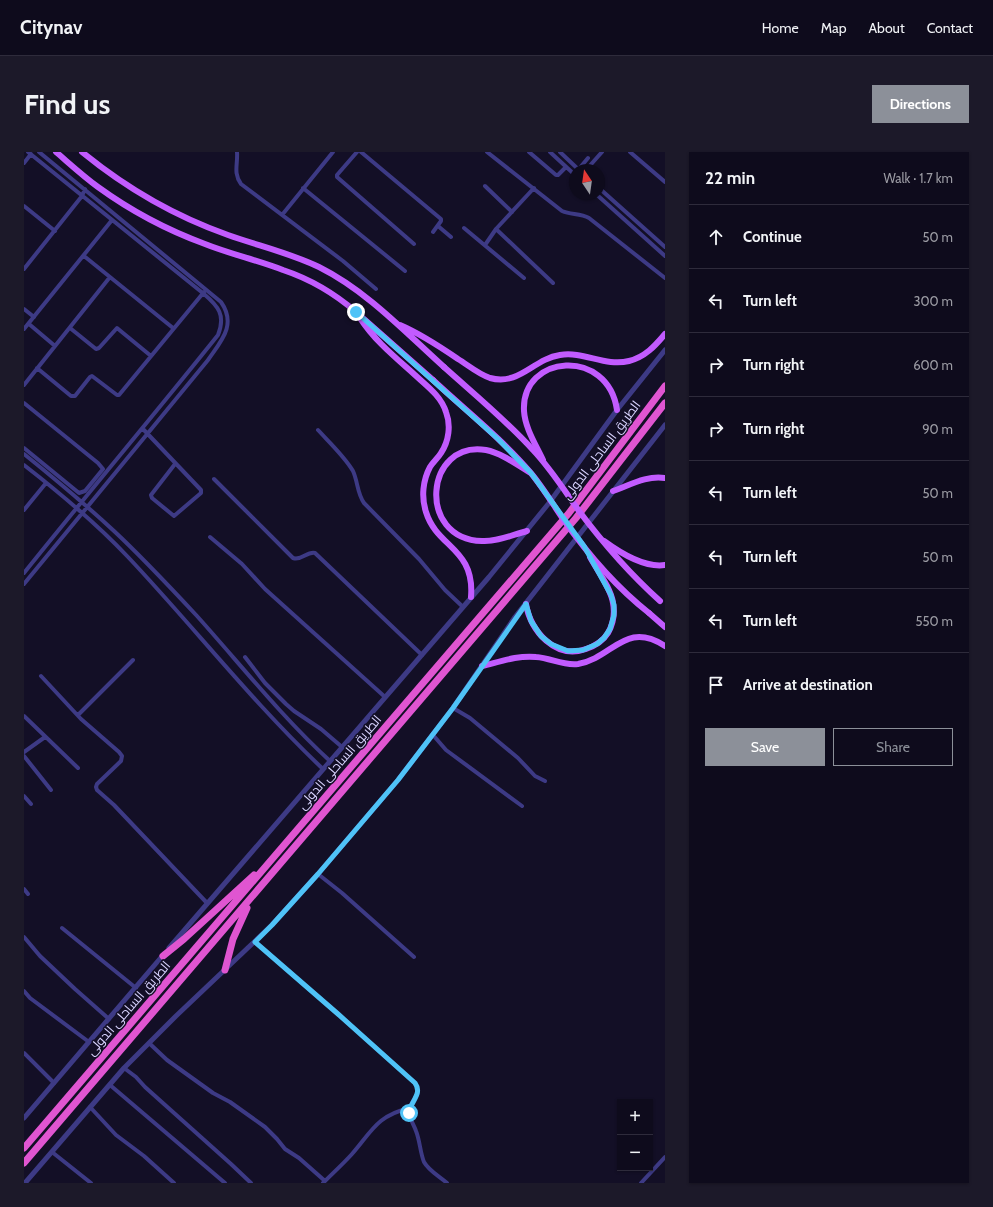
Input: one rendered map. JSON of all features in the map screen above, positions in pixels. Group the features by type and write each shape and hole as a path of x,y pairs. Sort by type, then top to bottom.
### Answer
{"highway":[{"name":"الطريق الساحلى الدولى","path":"24,1148 569,513 665,386"},
{"name":"الطريق الساحلى الدولى","path":"24,1163 576,518 665,403"},
{"path":"163,956 184,939 233,893 268,864"},
{"path":"225,970 233,939 248,903"}],"main road":[{"path":"56,152 97,186 154,221 204,244 281,269 335,295 498,439 531,473 584,546 619,585 665,627"},
{"path":"82,152 120,182 147,199 176,214 228,235 298,258 332,274 368,299 510,426 544,462 598,536 631,573 663,602"},
{"path":"356,312 376,339 439,398 446,411 449,425 447,439 442,452 430,467 426,475 424,503 426,512 435,529 458,553 465,563 471,579 471,597"},
{"path":"395,323 432,342 483,375 501,379 520,375 543,360 560,355 579,355 610,362 629,361 640,357 649,351 665,334"},
{"path":"544,462 527,423 524,407 526,396 533,383 540,376 553,368 560,366 576,365 584,367 596,373 611,389 617,410"},
{"path":"526,531 484,541 469,539 455,532 444,521 438,508 435,493 440,473 445,466 455,457 467,451 476,450 494,452 531,473"},
{"path":"613,491 646,479 665,478"},
{"path":"598,536 621,552 639,560 657,566 665,565"},
{"path":"526,604 531,621 537,632 551,644 563,650 578,651 592,647 604,638 610,629 614,615 612,600 584,546"},
{"path":"482,666 516,658 529,657 547,659 564,664 580,664 596,657 622,641 637,637 652,639 665,646"}],"street":[{"path":"24,584 208,360 225,335 228,317 221,302 207,289 39,152"},
{"path":"237,152 235,170 238,180 245,187 343,261 376,289"},
{"path":"282,215 333,152"},
{"path":"357,152 337,174 337,177 414,244"},
{"path":"361,152 441,219 433,232"},
{"path":"487,152 562,211 568,214 582,214 589,218 665,278"},
{"path":"529,152 556,176 566,167"},
{"path":"551,152 569,168"},
{"path":"560,152 570,164"},
{"path":"591,164 602,152"},
{"path":"630,152 665,182"},
{"path":"24,163 29,153 204,294 218,307 222,322 218,335 203,355 95,483 82,493 70,489 24,454"},
{"path":"40,162 44,156"},
{"path":"583,164 588,158"},
{"path":"485,186 512,212"},
{"path":"303,188 405,271"},
{"path":"485,245 496,229 534,188"},
{"path":"24,269 82,196 84,189"},
{"path":"605,193 665,247"},
{"path":"603,200 665,256"},
{"path":"24,206 55,231"},
{"path":"24,329 112,220"},
{"path":"438,226 451,237"},
{"path":"464,228 524,278"},
{"path":"496,229 553,283"},
{"path":"84,256 173,328"},
{"path":"24,385 110,277"},
{"path":"37,368 71,396 75,396 92,376 118,395 121,394 173,328 207,289"},
{"path":"24,309 34,317"},
{"path":"28,324 55,346"},
{"path":"70,328 96,349 99,348 117,328 151,356"},
{"path":"24,1118 207,903 463,607 549,503 617,410 665,350"},
{"path":"203,355 208,360"},
{"path":"24,403 101,466 102,470 82,502 24,573"},
{"path":"25,1183 124,1068 272,925 318,874 398,780 433,736 526,604 665,425"},
{"path":"142,429 200,488 201,492 174,516 152,498 151,495 175,464"},
{"path":"318,430 349,465 354,474 359,494 364,503 418,559 445,590 463,607"},
{"path":"24,448 70,489 87,507 134,550 197,616 301,734 330,760"},
{"path":"24,465 82,513 128,557 294,740 323,769"},
{"path":"214,479 294,558 300,559 309,553 315,554 422,655"},
{"path":"24,510 46,483"},
{"path":"210,537 242,564 270,593 385,697"},
{"path":"128,557 134,550"},
{"path":"245,657 265,683 281,699 294,711 322,729 342,747"},
{"path":"78,715 134,660"},
{"path":"41,676 78,715 122,756 121,761 97,784 97,790 119,810 207,903"},
{"path":"453,708 470,718 518,758 535,776 545,781"},
{"path":"24,716 78,768"},
{"path":"294,740 301,734"},
{"path":"433,736 452,754 522,806"},
{"path":"24,752 45,737"},
{"path":"312,758 319,750"},
{"path":"24,756 51,790"},
{"path":"24,796 31,804"},
{"path":"318,874 342,893 414,957"},
{"path":"24,889 28,894"},
{"path":"62,928 136,988"},
{"path":"24,937 40,956 74,989 109,1019"},
{"path":"255,942 415,1083 418,1087 418,1093 409,1108 410,1118 418,1137 424,1160 433,1172 447,1183"},
{"path":"24,991 30,998 89,1042"},
{"path":"149,1043 167,1060 265,1127 285,1149 299,1158 324,1182 380,1121 396,1111 409,1108"},
{"path":"24,1053 54,1083"},
{"path":"124,1068 136,1077 145,1087 251,1183"},
{"path":"110,1085 225,1183"},
{"path":"90,1107 116,1134 144,1156 174,1183"},
{"path":"52,1152 91,1183"},
{"path":"641,1183 665,1157"}],"route":[{"path":"356,312 521,461 584,546 611,595 614,605 613,620 610,629 604,638 592,647 578,651 568,651 557,648 546,641 537,632 531,621 526,604 416,758 318,874 255,942 415,1083 418,1087 418,1093 409,1108 409,1113"}]}
